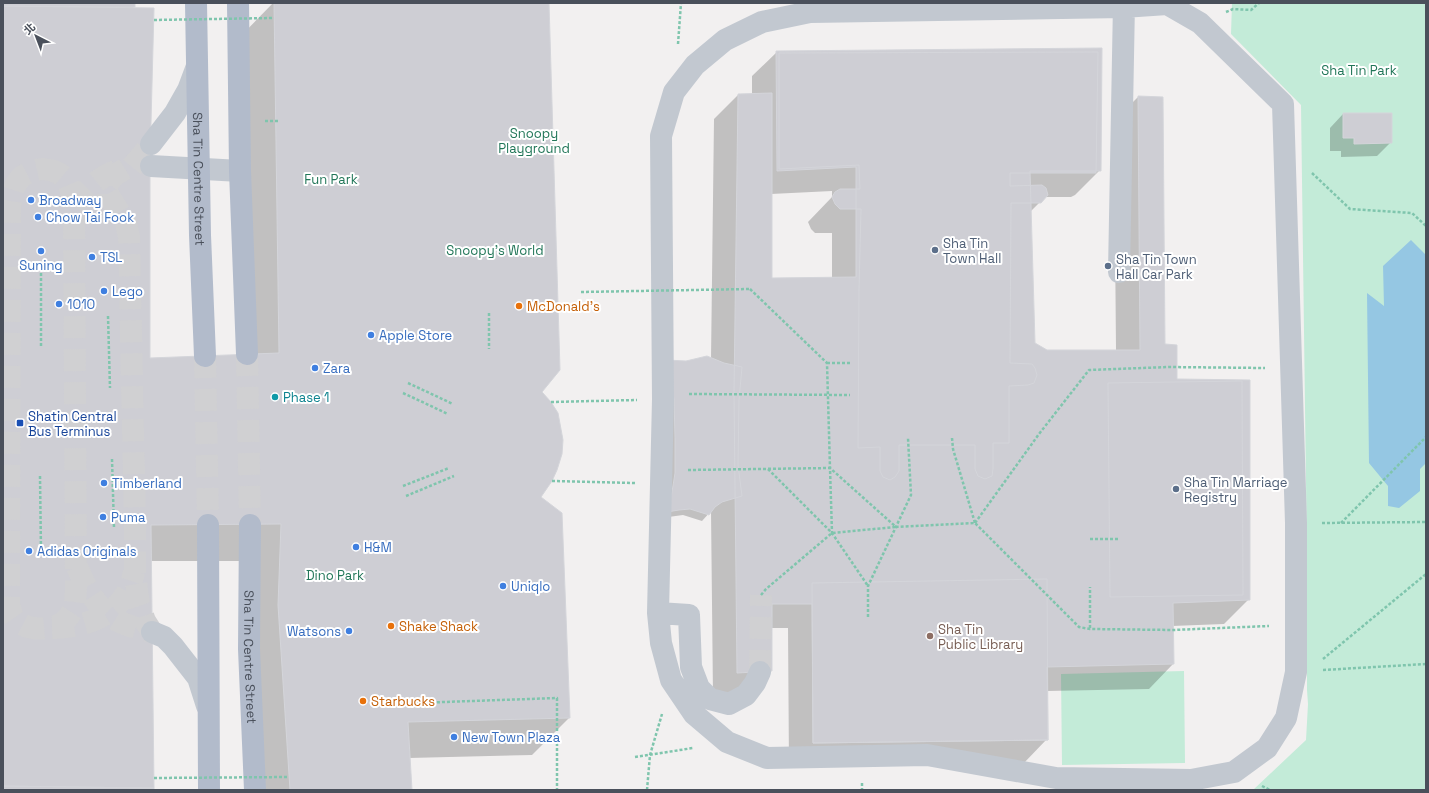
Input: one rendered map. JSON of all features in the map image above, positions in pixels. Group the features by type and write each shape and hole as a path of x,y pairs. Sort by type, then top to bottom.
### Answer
{"main road":[{"name":"Sha Tin Centre Street","path":"196,3 200,235 205,356"},
{"path":"238,3 240,171 247,354"},
{"path":"208,525 209,790"},
{"name":"Sha Tin Centre Street","path":"250,525 250,649 255,790"}],"street":[{"path":"1166,3 1200,23 1283,104 1302,672 1286,718 1267,748 1234,772 1191,780 1056,778 927,756 767,758 727,742 694,714 671,680 661,643 658,613 663,397 661,136 674,92 695,65 724,40 762,22 810,12 1124,5 1166,3"},
{"path":"1119,272 1124,5"},
{"path":"151,144 175,113 188,90 197,66"},
{"path":"151,166 199,170 240,171"},
{"path":"658,613 689,615 691,667 699,688 710,700 729,704 746,695 755,683 760,672"},
{"path":"152,632 164,637 173,646 198,678 208,711"}],"path":[{"path":"154,20 274,18"},
{"path":"1284,149 1302,163 1350,209 1412,213 1426,226"},
{"path":"41,273 41,346"},
{"path":"581,292 750,289 827,363 832,533"},
{"path":"489,313 489,349"},
{"path":"108,316 110,388"},
{"path":"827,363 850,362"},
{"path":"975,523 1039,434 1089,370 1170,367 1249,368"},
{"path":"408,383 453,404"},
{"path":"403,393 448,414"},
{"path":"551,402 663,397 829,394 850,395"},
{"path":"1341,523 1426,437"},
{"path":"868,617 868,586 911,495 908,438"},
{"path":"952,438 953,449 975,523 1079,627 1090,629 1173,630 1272,626"},
{"path":"112,459 114,528"},
{"path":"403,486 448,468"},
{"path":"552,481 662,477 768,468 830,468 896,527"},
{"path":"768,468 832,533 868,586"},
{"path":"40,476 41,551"},
{"path":"406,496 454,476"},
{"path":"1296,523 1426,522"},
{"path":"761,595 766,589 832,533 896,527 975,523"},
{"path":"1090,539 1118,539"},
{"path":"1302,672 1426,574"},
{"path":"1090,587 1090,629"},
{"path":"1302,672 1426,664"},
{"path":"647,790 650,755 671,680"},
{"path":"388,704 557,698 557,790"},
{"path":"635,757 727,742"},
{"path":"154,778 289,777"}],"green space":[{"name":"Sha Tin Park","path":"1232,3 1426,3 1426,790 1253,790 1306,740 1308,704 1307,557 1301,105 1231,34"},
{"path":"1184,671 1185,763 1062,765 1061,674"}],"water":[{"path":"1411,240 1426,255 1426,463 1420,469 1420,491 1399,508 1388,506 1388,486 1369,463 1367,293 1384,306 1383,266"}],"building":[{"path":"3,3 135,3 135,7 3,6"},
{"name":"Phase 1","path":"274,3 549,3 560,370 542,392 558,413 563,440 562,454 557,470 552,481 541,497 562,513 570,718 408,722 412,790 290,790 278,605 281,524 151,525 154,788 3,786 3,6 154,8 150,160 150,358 279,353"},
{"path":"1102,48 1101,171 1030,171 1035,343 1047,350 1140,350 1138,96 1163,97 1165,344 1177,345 1177,379 1250,380 1250,600 1173,603 1174,664 1047,667 1048,740 813,743 812,604 772,604 772,671 737,673 734,393 738,94 772,93 772,278 856,277 856,167 777,171 776,51"},
{"name":"Sha Tin Town Hall","path":"1098,52 1096,173 1010,173 1010,186 1042,185 1046,188 1048,195 1041,203 1011,203 1010,363 1032,364 1037,375 1034,383 1028,385 1009,386 1009,443 993,443 992,476 985,479 978,476 975,469 975,445 899,445 899,471 895,477 890,480 883,477 880,471 880,447 858,448 861,209 840,209 835,204 832,197 835,192 840,189 860,189 859,165 779,169 779,53"},
{"path":"1343,113 1392,113 1392,143 1354,144 1354,138 1343,138"},
{"path":"707,356 724,363 742,367 739,400 738,465 742,496 722,502 715,507 709,515 690,509 667,512 675,473 675,438 674,399 666,360 686,361"},
{"name":"Sha Tin Marriage Registry","path":"1242,381 1243,595 1110,597 1108,383"},
{"name":"Sha Tin Public Library","path":"1047,579 1048,740 813,743 812,583"},
{"path":"3,786 154,788 154,790 3,790"}],"tunnel":[{"path":"132,167 151,144"},
{"path":"42,169 51,170 66,180 71,191 74,206 76,588 74,607 66,620 51,627 36,628 23,625 17,621 12,615 9,604 10,208 13,192 18,181 27,173 42,169"},
{"path":"125,169 115,175 108,183 108,194 126,223 129,237 135,576 139,604 145,621 152,632"},
{"path":"74,206 83,194 94,184 105,176 119,170"},
{"path":"247,354 250,525"},
{"path":"205,356 208,525"},
{"path":"77,567 92,596 103,610 116,620 152,632"},
{"path":"52,628 80,625 105,615 123,598 130,586 134,572"},
{"path":"760,672 761,595"}],"place":[{"name":"Broadway","path":"31,200"},
{"name":"Chow Tai Fook","path":"38,217"},
{"name":"Sha Tin Town Hall","path":"935,250"},
{"name":"Suning","path":"41,251"},
{"name":"TSL","path":"92,257"},
{"name":"Sha Tin Town Hall Car Park","path":"1108,266"},
{"name":"Lego","path":"104,291"},
{"name":"1O1O","path":"59,304"},
{"name":"McDonald's","path":"519,306"},
{"name":"Apple Store","path":"371,335"},
{"name":"Zara","path":"315,368"},
{"name":"Phase 1","path":"275,397"},
{"name":"Shatin Central Bus Terminus","path":"20,423"},
{"name":"Timberland","path":"104,483"},
{"name":"Sha Tin Marriage Registry","path":"1176,489"},
{"name":"Puma","path":"103,517"},
{"name":"H&M","path":"356,547"},
{"name":"Adidas Originals","path":"29,551"},
{"name":"Uniqlo","path":"503,586"},
{"name":"Shake Shack","path":"391,626"},
{"name":"Watsons","path":"349,631"},
{"name":"Sha Tin Public Library","path":"930,636"},
{"name":"Starbucks","path":"363,701"},
{"name":"New Town Plaza","path":"454,737"}],"park label":[{"name":"Snoopy Playground","path":"534,140"},
{"name":"Fun Park","path":"331,179"},
{"name":"Snoopy's World","path":"495,250"},
{"name":"Dino Park","path":"335,575"}]}
